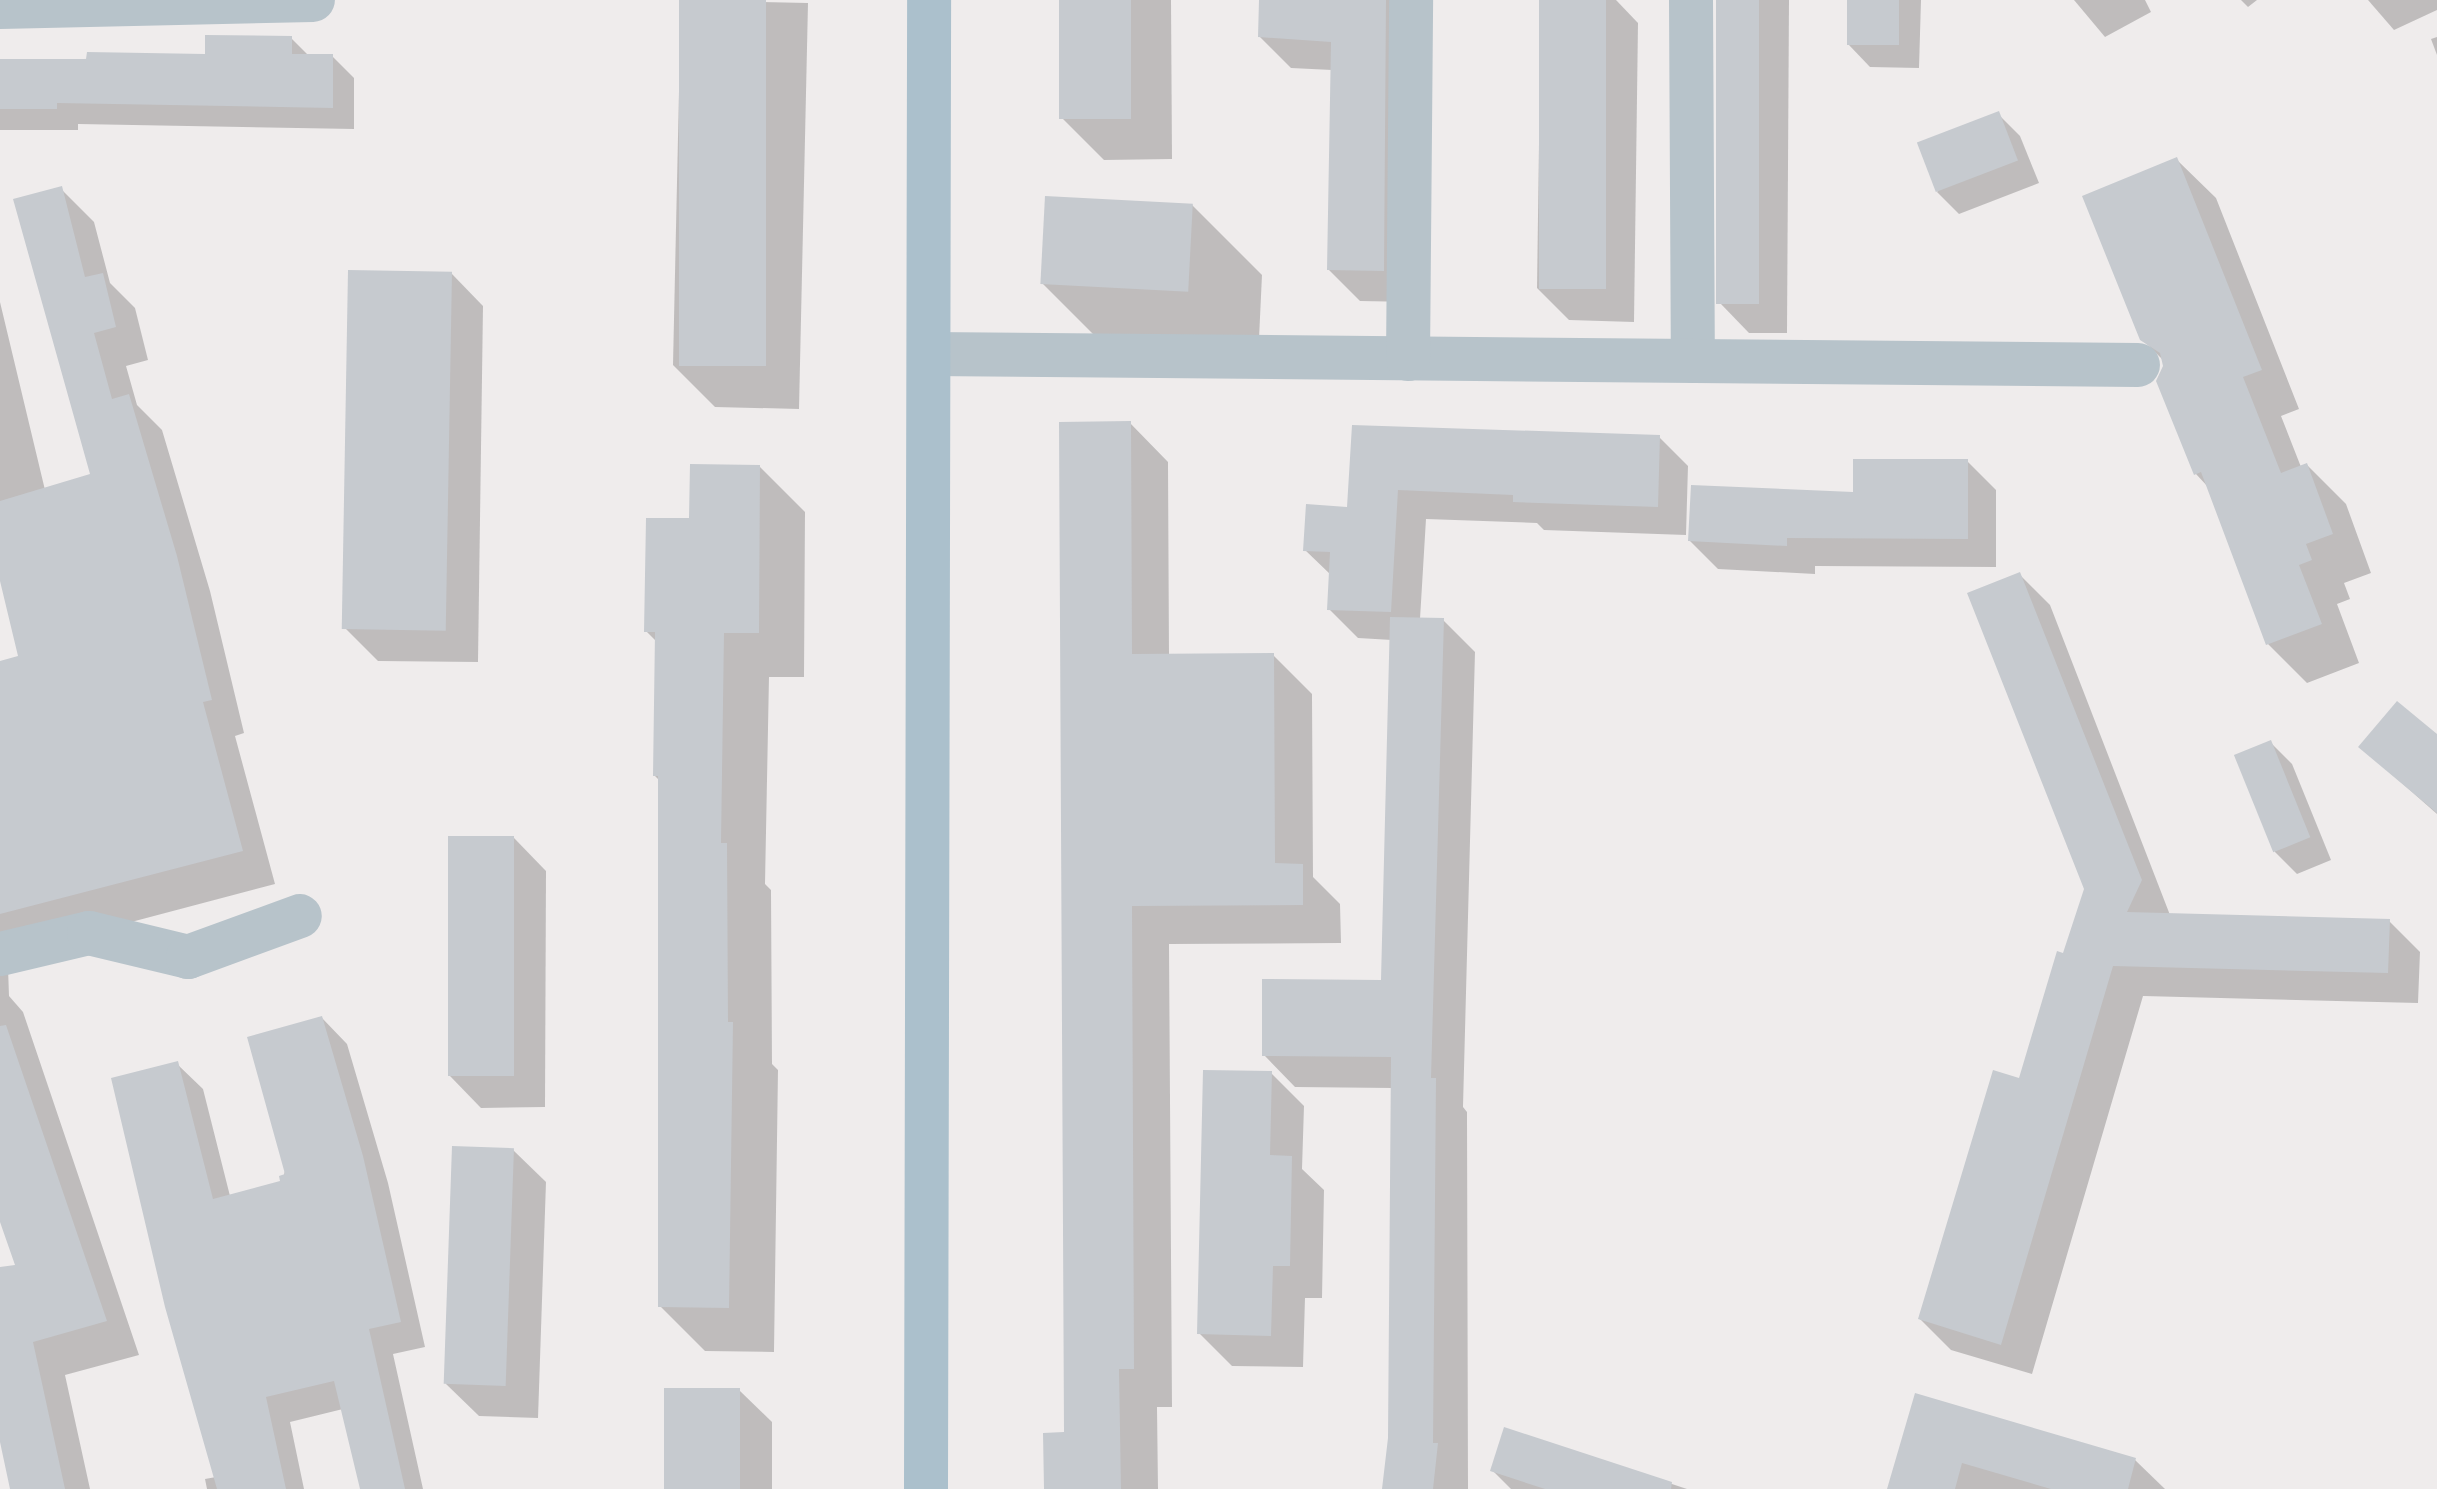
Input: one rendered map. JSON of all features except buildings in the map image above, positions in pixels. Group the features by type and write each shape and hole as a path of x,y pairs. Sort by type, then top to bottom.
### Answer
{"main road":[{"path":"926,1489 929,0"}],"street":[{"path":"0,7 313,0"},
{"path":"1408,359 1411,0"},
{"path":"1691,0 1693,361"},
{"path":"930,354 2138,365"},
{"path":"0,954 89,933 188,957 300,916"}]}
